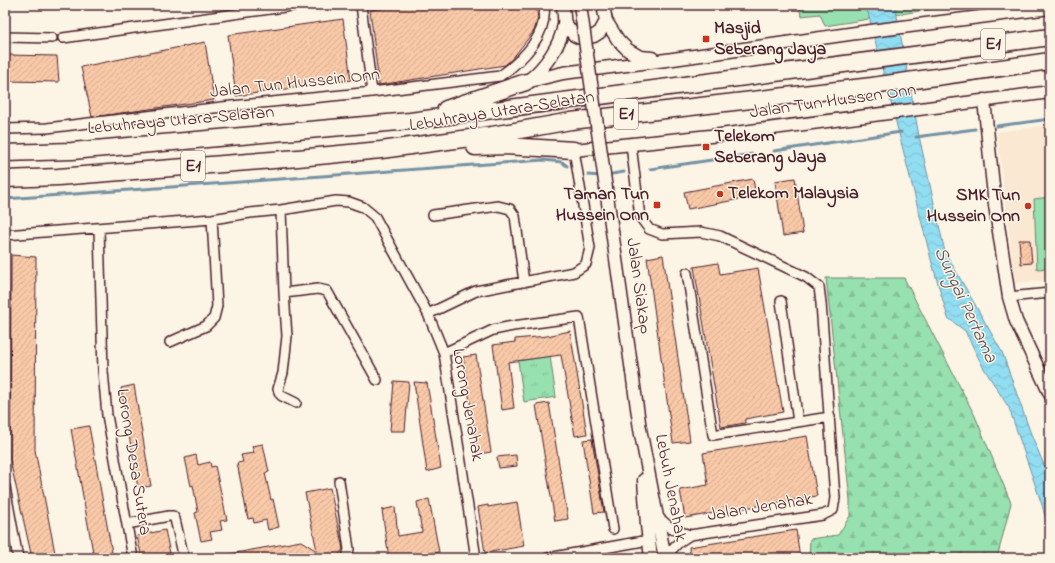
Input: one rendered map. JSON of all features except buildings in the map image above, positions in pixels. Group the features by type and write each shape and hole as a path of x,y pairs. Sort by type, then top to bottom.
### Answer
{"highway":[{"name":"Lebuhraya Utara–Selatan","path":"5,153 72,151 410,121 1050,37"},
{"name":"Lebuhraya Utara–Selatan","path":"5,179 58,177 381,150 492,136 571,121 872,86 1050,61"},
{"path":"410,121 526,82"},
{"path":"381,150 505,146 574,150"}],"main road":[{"path":"526,82 538,72 555,48 565,23 563,5"},
{"name":"Jalan Siakap","path":"580,5 640,429"},
{"path":"603,5 606,21 618,40 628,50 640,57 666,60"},
{"path":"526,82 563,72 666,60 922,24 1050,8"},
{"path":"565,23 574,35 580,38 594,36 600,32 606,21"},
{"name":"Jalan Tun Hussen Onn","path":"574,150 720,135 1050,92"},
{"path":"984,100 995,205 1009,297 1016,321 1050,394"},
{"name":"Lebuh Jenahak","path":"640,429 666,558"},
{"name":"Lebuh Jenahak","path":"640,429 651,558"}],"street":[{"path":"63,38 299,5"},
{"path":"361,5 372,92"},
{"name":"Jalan Tun Hussein Onn","path":"5,128 47,128 222,106 372,92 500,76 516,64 528,52 542,28 545,14 544,5"},
{"path":"5,37 52,38"},
{"path":"631,145 640,217 649,228 662,234 701,232 720,236 806,277 819,287 830,417 713,435 687,273"},
{"path":"428,314 476,291 574,272 586,264 590,248 574,150"},
{"name":"Lorong Jenahak","path":"281,210 336,201 349,202 363,207 375,217 428,314 444,352 476,558"},
{"path":"433,215 498,206 510,209 515,216 524,282"},
{"path":"5,235 212,219 281,210 284,293 288,336 278,389 282,396 296,402"},
{"path":"170,342 206,326 214,318 217,306 212,219"},
{"name":"Lorong Desa Sutera","path":"99,228 103,371 107,415 133,558"},
{"path":"284,293 318,289 327,291 377,380"},
{"path":"1009,297 1050,293"},
{"path":"780,301 798,422"},
{"path":"444,352 493,330 579,317 613,529"},
{"name":"Jalan Jenahak","path":"666,558 671,549 680,540 690,535 823,515 833,510 835,498 830,417"},
{"path":"339,481 349,549 347,558"},
{"path":"5,487 18,558"},
{"path":"127,524 173,516 184,558"},
{"name":"Jalan Jenahak","path":"658,517 672,529 690,535"},
{"path":"550,558 649,540"}],"shaded area":[{"name":"SMK Tun Hussein Onn","path":"1050,125 1050,280 1015,283 997,132"}],"green space":[{"path":"799,5 957,5 825,26 820,14 801,16"},
{"path":"1050,197 1050,268 1037,269 1034,199"},
{"path":"826,278 904,278 975,416 1011,503 997,558 809,558 810,539 838,535 850,516 850,500"},
{"path":"550,356 556,397 524,402 518,361"}],"water":[{"name":"Sungai Pertama","path":"866,5 895,5 919,136 945,252 1002,352 1031,434 1050,479 1050,535 1042,505 1009,408 983,367 965,331 948,318 932,263"}],"waterway":[{"path":"997,126 1050,119"},
{"path":"916,137 975,129"},
{"path":"774,151 901,132"},
{"path":"650,169 753,154"},
{"path":"5,199 543,160 562,162 567,166"},
{"path":"606,175 624,172"},
{"path":"588,175 600,176"}],"place":[{"name":"Masjid Seberang Jaya","path":"706,39"},
{"name":"Telekom Seberang Jaya","path":"706,147"},
{"name":"Telekom Malaysia","path":"720,194"},
{"name":"Taman Tun Hussein Onn","path":"657,205"},
{"name":"SMK Tun Hussein Onn","path":"1028,206"}]}
